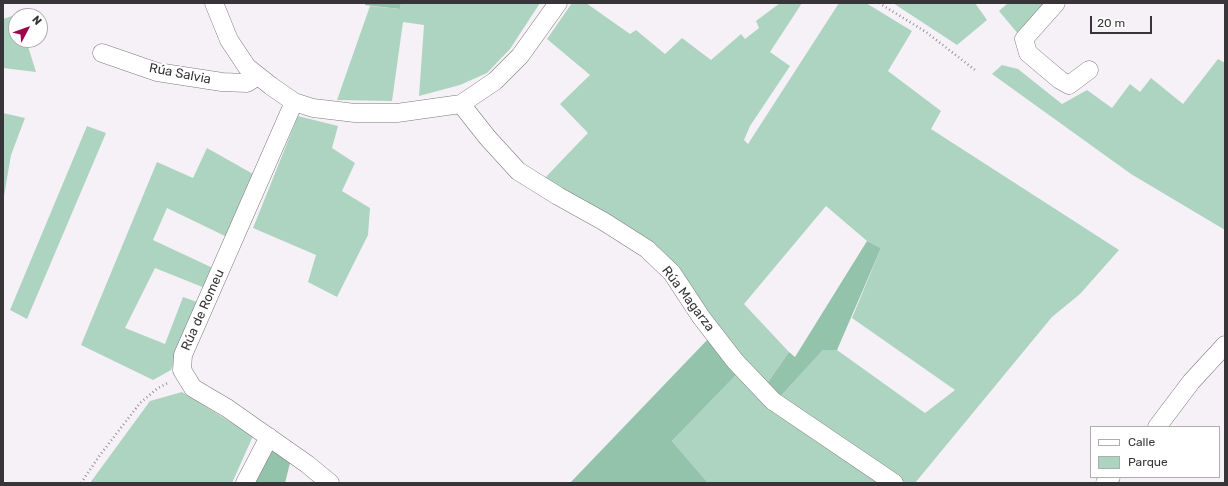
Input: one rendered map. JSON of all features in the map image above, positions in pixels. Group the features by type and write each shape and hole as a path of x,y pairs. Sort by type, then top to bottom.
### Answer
{"street":[{"path":"214,3 230,40 247,67 258,76 294,102 313,108 355,113 397,113 462,104 495,81 520,56 558,3"},
{"path":"1056,3 1024,39 1028,53 1060,80 1069,85 1089,70"},
{"name":"Rúa Salvia","path":"102,53 157,72 222,82 247,82 258,76"},
{"name":"Rúa de Romeu","path":"184,374 182,370 183,355 294,102"},
{"name":"Rúa Magarza","path":"462,104 487,137 518,171 647,249 672,273 701,317 735,361 773,400 894,483"},
{"path":"1158,426 1191,382 1225,345"},
{"path":"184,374 193,388 227,408 269,437 307,464 330,483"},
{"path":"245,483 269,437"}],"path":[{"path":"879,3 926,32 975,70"},
{"path":"81,483 100,455 140,403 158,388 184,374"}],"green space":[{"path":"365,3 401,3 400,9 365,5"},
{"path":"401,3 540,3 510,49 487,73 460,85 419,96 424,25 403,22 392,101 337,100 370,6 400,9"},
{"path":"572,3 586,3 630,34 636,30 665,54 682,38 711,60 741,34 745,39 759,28 756,21 780,3 802,3 770,52 790,66 750,126 744,140 748,144 839,3 866,3 912,31 888,71 941,111 931,129 1119,250 1080,294 1052,317 915,483 906,483 779,398 823,350 837,350 925,413 955,390 852,318 881,248 867,241 826,206 744,304 789,352 766,385 748,368 685,282 541,182 588,133 560,104 590,75 547,39"},
{"path":"893,3 975,3 987,20 957,45"},
{"path":"1008,3 1046,3 1019,35 999,11"},
{"path":"8,17 8,48 28,48 36,72 3,68 3,19"},
{"path":"1218,59 1225,63 1225,230 1131,174 992,74 1002,65 1018,69 1062,104 1087,90 1112,108 1130,84 1140,92 1151,78 1183,104"},
{"path":"3,113 25,118 11,155 3,202"},
{"path":"298,116 338,126 332,148 355,163 342,191 370,208 368,235 337,297 308,282 316,255 253,228"},
{"path":"87,126 106,133 27,319 10,310"},
{"path":"207,148 253,174 227,237 167,208 153,240 215,269 205,288 155,268 125,328 165,344 183,297 197,302 171,370 153,380 81,345 157,162 193,178"},
{"path":"867,241 881,248 837,350 823,350 779,398 766,385 789,352 795,357"},
{"path":"710,337 738,373 672,441 708,483 570,483"},
{"path":"738,373 881,483 708,483 672,441"},
{"path":"182,392 253,436 232,483 90,483 150,401"},
{"path":"268,446 291,459 285,483 251,483"}]}
